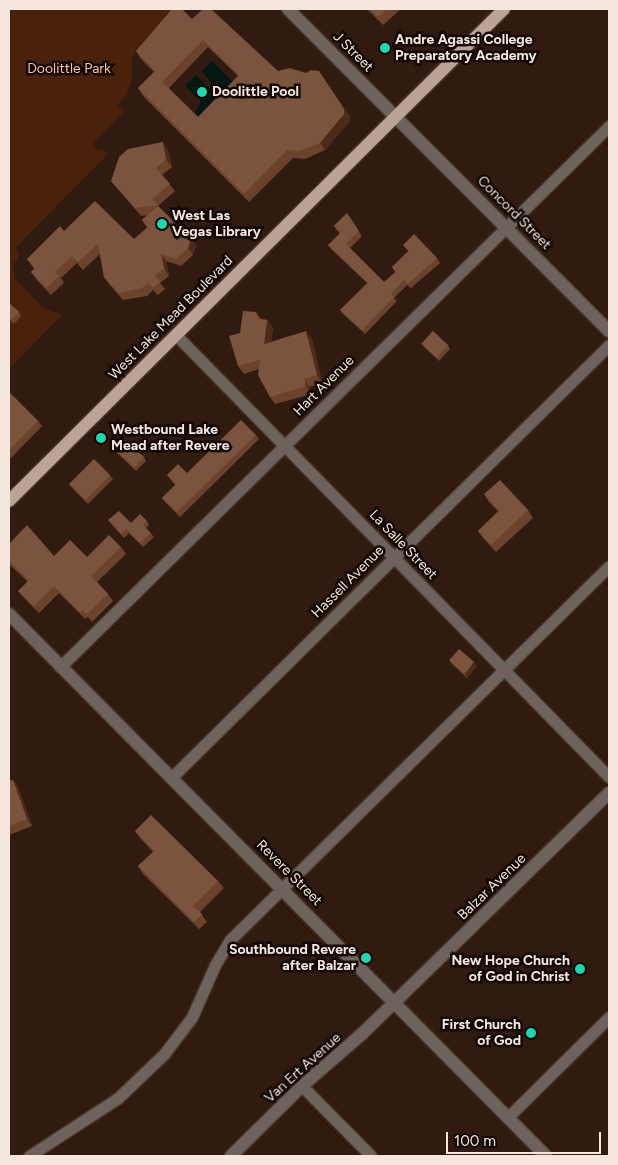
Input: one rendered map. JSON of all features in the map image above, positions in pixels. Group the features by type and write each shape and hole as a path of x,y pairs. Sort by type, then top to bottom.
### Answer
{"main road":[{"name":"West Lake Mead Boulevard","path":"9,501 504,9"}],"street":[{"name":"J Street","path":"288,9 397,116"},
{"name":"Concord Street","path":"397,116 609,331"},
{"name":"Hart Avenue","path":"60,667 609,126"},
{"name":"La Salle Street","path":"176,335 609,777"},
{"name":"Hassell Avenue","path":"172,777 609,345"},
{"path":"29,1156 118,1098 164,1054 192,1018 215,965 230,940 609,566"},
{"name":"Revere Street","path":"9,614 282,887 546,1156"},
{"name":"Balzar Avenue","path":"395,1002 609,793"},
{"name":"Van Ert Avenue","path":"231,1156 302,1086 395,1002"},
{"path":"508,1117 609,1016"},
{"path":"302,1086 371,1156"}],"green space":[{"name":"Doolittle Park","path":"9,9 185,9 167,13 158,29 132,57 132,78 127,94 117,105 124,111 92,144 99,151 102,148 106,154 104,158 16,247 19,256 13,265 15,279 43,308 62,315 9,369"}],"water":[{"name":"Doolittle Pool","path":"212,61 233,82 199,117 195,113 201,101 185,86 196,75 212,91 217,91 202,71"}],"building":[{"path":"172,9 182,9 192,19 203,9 211,9 278,71 290,68 306,73 311,70 319,71 344,109 344,114 320,143 299,151 287,150 244,194 138,88 155,71 136,51","holes":["203,40 239,75 198,117 162,82"]},
{"path":"370,9 387,9 378,17"},
{"path":"163,142 166,159 156,168 170,184 152,199 158,205 135,208 111,181 119,157 128,149"},
{"path":"95,201 134,239 148,227 142,220 158,206 191,239 188,248 176,259 161,254 164,268 155,276 160,282 153,288 148,283 142,288 118,293 104,277 98,244 78,262 72,256 55,272 59,276 46,288 31,272 35,268 27,259 60,226 64,231"},
{"path":"347,213 359,231 346,244 384,282 396,272 392,267 409,251 403,245 414,234 437,258 408,284 404,280 391,294 394,297 362,330 340,310 368,283 328,245 340,233 334,226"},
{"path":"9,303 19,312 11,320 9,318"},
{"path":"243,311 256,312 258,319 267,320 264,344 306,331 317,375 304,379 306,386 270,397 258,375 260,360 238,366 229,336 240,333"},
{"path":"433,331 448,345 437,358 421,343"},
{"path":"9,392 38,421 9,450"},
{"path":"241,420 256,435 177,512 162,498 176,484 167,475 178,464 187,473"},
{"path":"124,439 144,457 135,467 115,449"},
{"path":"94,459 110,475 86,500 69,484"},
{"path":"500,480 528,510 491,545 478,531 499,511 484,494"},
{"path":"119,511 131,523 140,514 147,521 143,525 151,533 140,543 126,529 121,534 108,520"},
{"path":"27,525 54,556 70,540 87,557 109,535 121,547 91,576 108,594 87,614 83,610 80,612 54,586 34,606 18,591 29,580 9,561 9,544"},
{"path":"459,649 474,662 464,673 449,660"},
{"path":"13,780 27,819 9,826 9,781"},
{"path":"151,815 218,881 193,906 202,914 194,922 138,866 154,851 135,831"}],"place":[{"name":"Andre Agassi College Preparatory Academy","path":"385,48"},
{"name":"Doolittle Pool","path":"202,92"},
{"name":"West Las Vegas Library","path":"162,224"},
{"name":"Westbound Lake Mead after Revere","path":"101,438"},
{"name":"Southbound Revere after Balzar","path":"366,958"},
{"name":"New Hope Church of God in Christ","path":"580,969"},
{"name":"First Church of God","path":"531,1033"}]}
